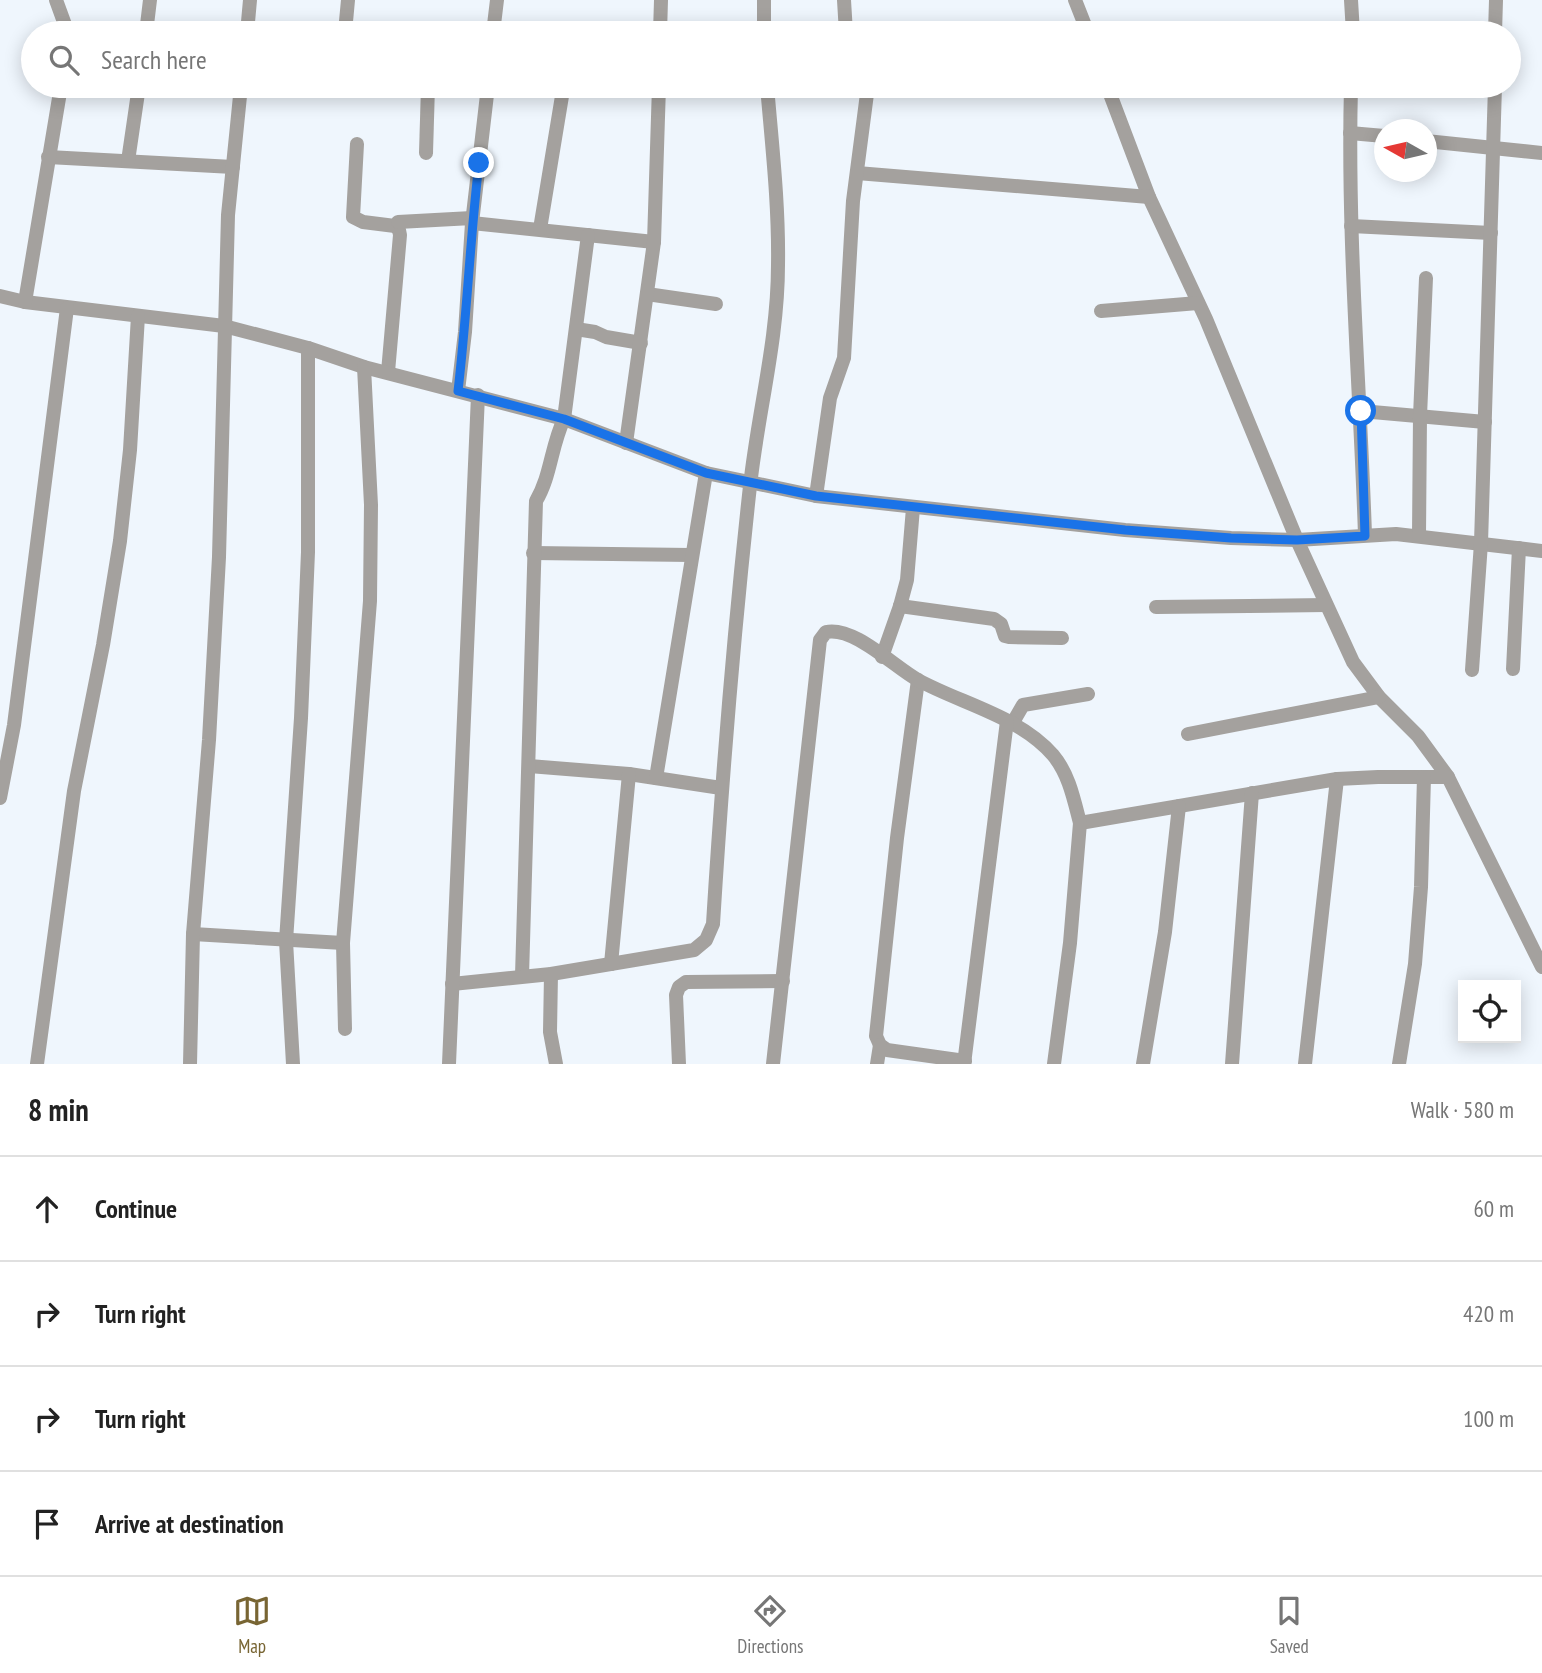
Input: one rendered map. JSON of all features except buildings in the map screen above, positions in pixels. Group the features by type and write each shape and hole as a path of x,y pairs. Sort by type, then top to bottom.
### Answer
{"street":[{"path":"56,0 64,21"},
{"path":"147,21 150,0"},
{"path":"248,21 250,0"},
{"path":"346,21 348,0"},
{"path":"494,21 497,0"},
{"path":"660,21 661,0"},
{"path":"764,0 764,21"},
{"path":"844,0 845,21"},
{"path":"1074,0 1083,21"},
{"path":"1352,0 1353,21"},
{"path":"1495,21 1496,0"},
{"path":"24,302 59,98"},
{"path":"128,161 137,98"},
{"path":"190,1064 193,934 209,740 219,557 228,215 240,98"},
{"path":"426,153 428,98"},
{"path":"458,391 472,223 487,98"},
{"path":"540,229 562,98"},
{"path":"626,443 654,242 659,98"},
{"path":"453,984 551,974 694,950 706,940 713,924 721,788 750,483 776,321 776,203 768,98"},
{"path":"816,496 830,398 844,358 849,253 866,98"},
{"path":"1112,98 1149,197 1198,303 1297,540 1353,662 1379,697 1418,736 1448,777 1542,965"},
{"path":"1351,98 1351,226 1365,536"},
{"path":"1472,670 1481,543 1495,98"},
{"path":"1350,132 1374,135"},
{"path":"1437,142 1542,153"},
{"path":"357,144 354,217 363,222 395,226 400,235 388,372"},
{"path":"48,157 233,167"},
{"path":"857,173 1149,197"},
{"path":"398,222 472,218 472,223"},
{"path":"472,223 654,242"},
{"path":"1351,226 1491,233"},
{"path":"522,976 536,501 544,486 557,433 564,419 588,234"},
{"path":"1419,535 1420,416 1426,278"},
{"path":"647,294 716,304"},
{"path":"0,296 67,308 224,326 309,348 364,367 564,419 706,473 816,496 1125,530 1297,540 1419,535 1542,551"},
{"path":"1101,311 1198,303"},
{"path":"0,798 14,725 67,308"},
{"path":"37,1064 74,791 103,645 120,541 130,450 138,316"},
{"path":"576,329 590,330 606,338 641,343"},
{"path":"293,1064 286,940 301,718 307,566 309,348"},
{"path":"345,1030 343,943 370,601 371,505 364,367"},
{"path":"449,1064 478,395"},
{"path":"1361,411 1485,422"},
{"path":"656,778 706,473"},
{"path":"882,657 906,580 913,508"},
{"path":"1513,669 1519,548"},
{"path":"533,553 691,555"},
{"path":"1156,607 1326,605"},
{"path":"900,606 994,620 1001,624 1004,636 1009,637 1062,638"},
{"path":"773,1064 820,640 827,632 836,630 846,632 867,644 918,680 1032,736 1053,755 1070,784 1080,824 1070,943 1054,1064"},
{"path":"918,680 897,838 876,1036 880,1045 887,1050 965,1063 1009,723 1023,705 1088,694"},
{"path":"1188,734 1379,697"},
{"path":"529,766 629,774 721,788"},
{"path":"611,964 629,774"},
{"path":"1399,1064 1415,964 1424,777"},
{"path":"1080,824 1337,779 1448,777"},
{"path":"1305,1064 1337,779"},
{"path":"1232,1064 1252,793"},
{"path":"1143,1064 1165,932 1179,806"},
{"path":"193,934 343,943"},
{"path":"551,974 550,1032 556,1064"},
{"path":"679,1064 676,995 679,987 686,982 783,981"},
{"path":"877,1064 880,1045"}],"route":[{"path":"479,163 458,391 564,419 706,473 785,491 856,502 983,513 1125,530 1297,540 1365,536 1361,411"}]}
